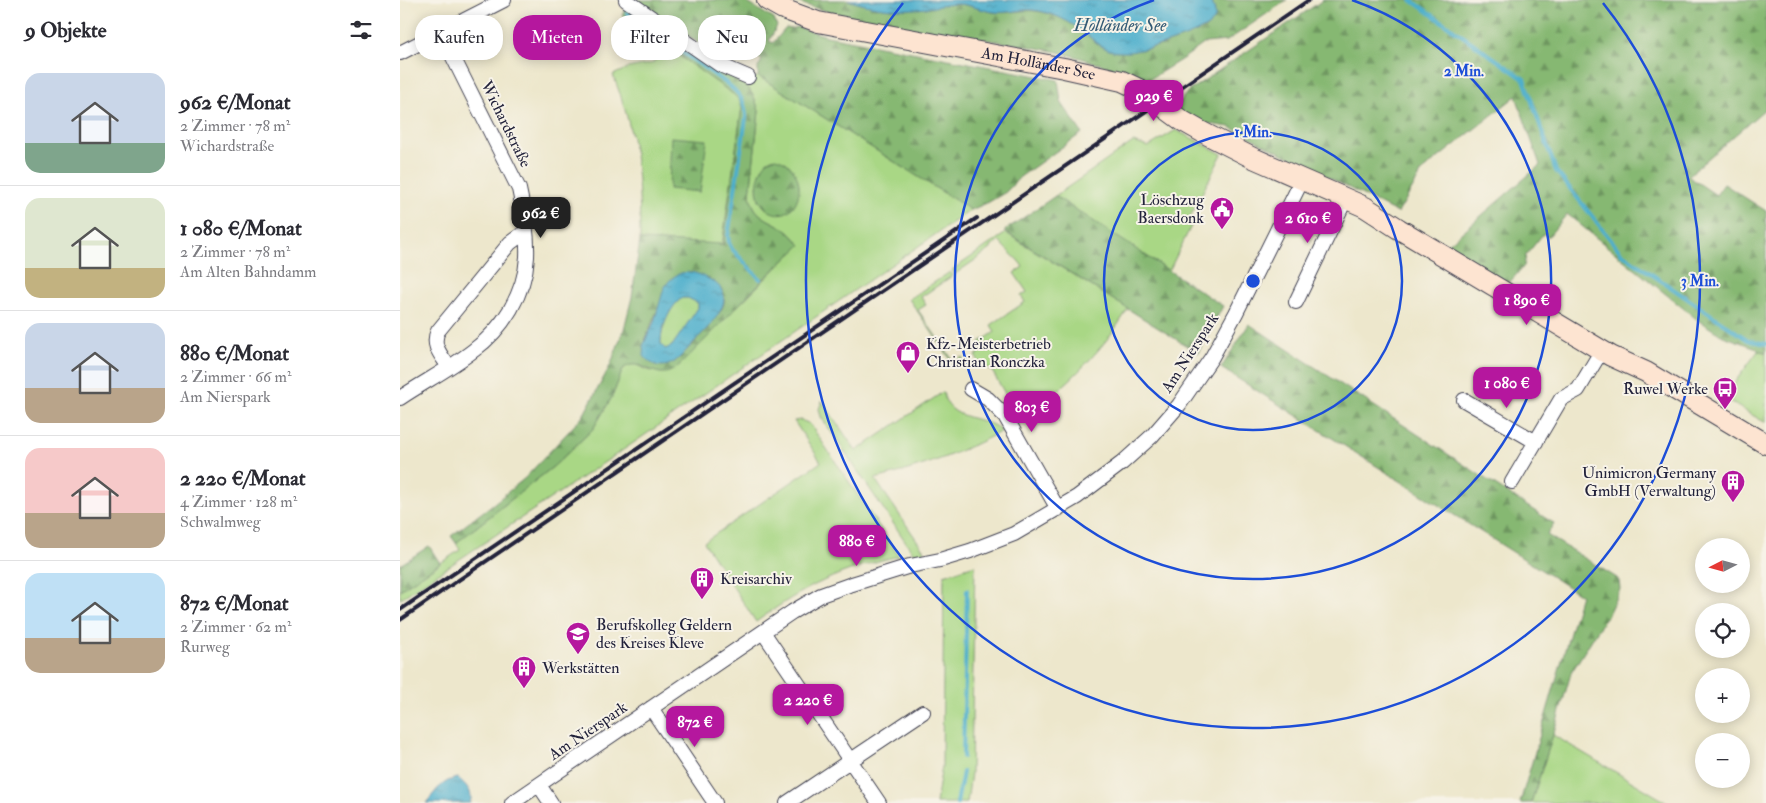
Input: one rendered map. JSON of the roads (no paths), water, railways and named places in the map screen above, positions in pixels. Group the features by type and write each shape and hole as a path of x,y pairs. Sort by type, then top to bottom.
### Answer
{"street":[{"path":"475,15 504,0"},
{"path":"626,0 720,65 748,77"},
{"name":"Am Holländer See","path":"767,0 818,22 1114,78 1139,89 1180,120 1202,132 1257,159 1365,207 1602,350 1654,377 1766,444"},
{"path":"400,53 415,46"},
{"name":"Wichardstraße","path":"400,398 475,350 496,330 513,305 525,271 527,257 526,234 518,189 454,60"},
{"name":"Am Nierspark","path":"512,803 792,612 821,595 910,566 970,551 1014,534 1058,509 1122,463 1152,436 1179,404 1224,337 1303,178"},
{"path":"1296,302 1346,198"},
{"path":"449,367 436,347 435,336 510,243 521,235 526,234"},
{"path":"1512,482 1561,399 1578,390 1602,350"},
{"path":"971,389 988,399 1005,416 1058,509"},
{"path":"1464,400 1536,442"},
{"path":"763,632 879,803"},
{"path":"651,708 715,803"},
{"path":"787,803 923,712"},
{"path":"539,785 551,803"}],"water":[{"name":"Holländer See","path":"848,0 1211,0 1215,18 1211,24 1190,35 1147,48 1121,52 1106,49 1068,22 1040,11 999,12 957,4 931,8 897,9 877,7"},
{"path":"681,273 696,273 714,282 721,289 724,297 723,305 713,321 679,358 668,365 658,366 644,356 643,346 654,322 664,288 669,281","holes":["682,298 688,298 698,303 698,308 672,346 665,349 661,344 661,338 667,319 678,302"]},
{"path":"458,778 470,792 470,803 426,803 443,784"}],"waterway":[{"path":"1411,0 1524,79 1556,171 1622,254 1748,340 1766,344"},
{"path":"627,13 726,83 735,90 743,102 746,118 728,236 732,249 760,279"},
{"path":"963,757 967,590"},
{"path":"957,803 963,772"}],"railway":[{"path":"400,620 1309,0"},
{"path":"400,610 977,218"}],"place":[{"name":"Löschzug Baersdonk","path":"1222,230"},
{"name":"Kfz-Meisterbetrieb Christian Ronczka","path":"908,374"},
{"name":"Ruwel Werke","path":"1725,410"},
{"name":"Unimicron Germany GmbH (Verwaltung)","path":"1733,503"},
{"name":"Kreisarchiv","path":"702,600"},
{"name":"Berufskolleg Geldern des Kreises Kleve","path":"578,655"},
{"name":"Werkstätten","path":"524,689"}]}
